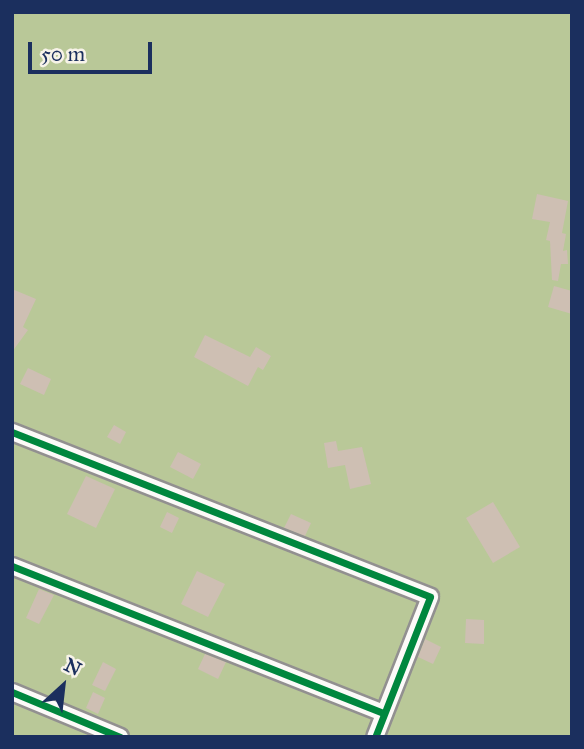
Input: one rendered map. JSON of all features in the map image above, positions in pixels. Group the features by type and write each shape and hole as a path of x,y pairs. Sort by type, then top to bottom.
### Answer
{"street":[{"path":"12,432 430,597 375,737"},
{"path":"12,566 384,713"},
{"path":"12,692 120,737"}],"green space":[{"path":"12,12 572,12 572,737 12,737"}],"building":[{"path":"537,194 568,201 562,233 566,234 563,251 567,250 568,264 561,264 558,281 552,280 550,241 546,240 550,222 532,219"},
{"path":"554,286 572,291 572,314 548,307"},
{"path":"12,289 36,299 23,327 28,330 12,352"},
{"path":"205,335 250,357 256,347 271,356 263,370 258,367 248,386 194,357"},
{"path":"28,368 51,379 44,395 20,384"},
{"path":"114,425 126,432 120,444 107,437"},
{"path":"336,441 338,451 362,447 371,484 350,489 345,465 328,468 324,443"},
{"path":"178,452 201,464 193,479 170,467"},
{"path":"86,476 115,489 96,528 67,514"},
{"path":"493,502 520,547 493,563 466,518"},
{"path":"167,512 179,518 172,533 160,527"},
{"path":"291,514 311,523 305,536 284,528"},
{"path":"197,571 225,584 208,617 181,604"},
{"path":"39,589 54,595 39,624 26,618"},
{"path":"466,619 484,620 484,644 465,643"},
{"path":"425,639 441,647 433,664 418,657"},
{"path":"205,654 226,662 218,679 198,669"},
{"path":"103,662 116,669 105,691 92,685"},
{"path":"93,692 105,698 98,714 86,708"}],"cycle path":[{"path":"12,432 430,597 375,737"},
{"path":"12,566 384,713"},
{"path":"12,692 120,737"}]}
